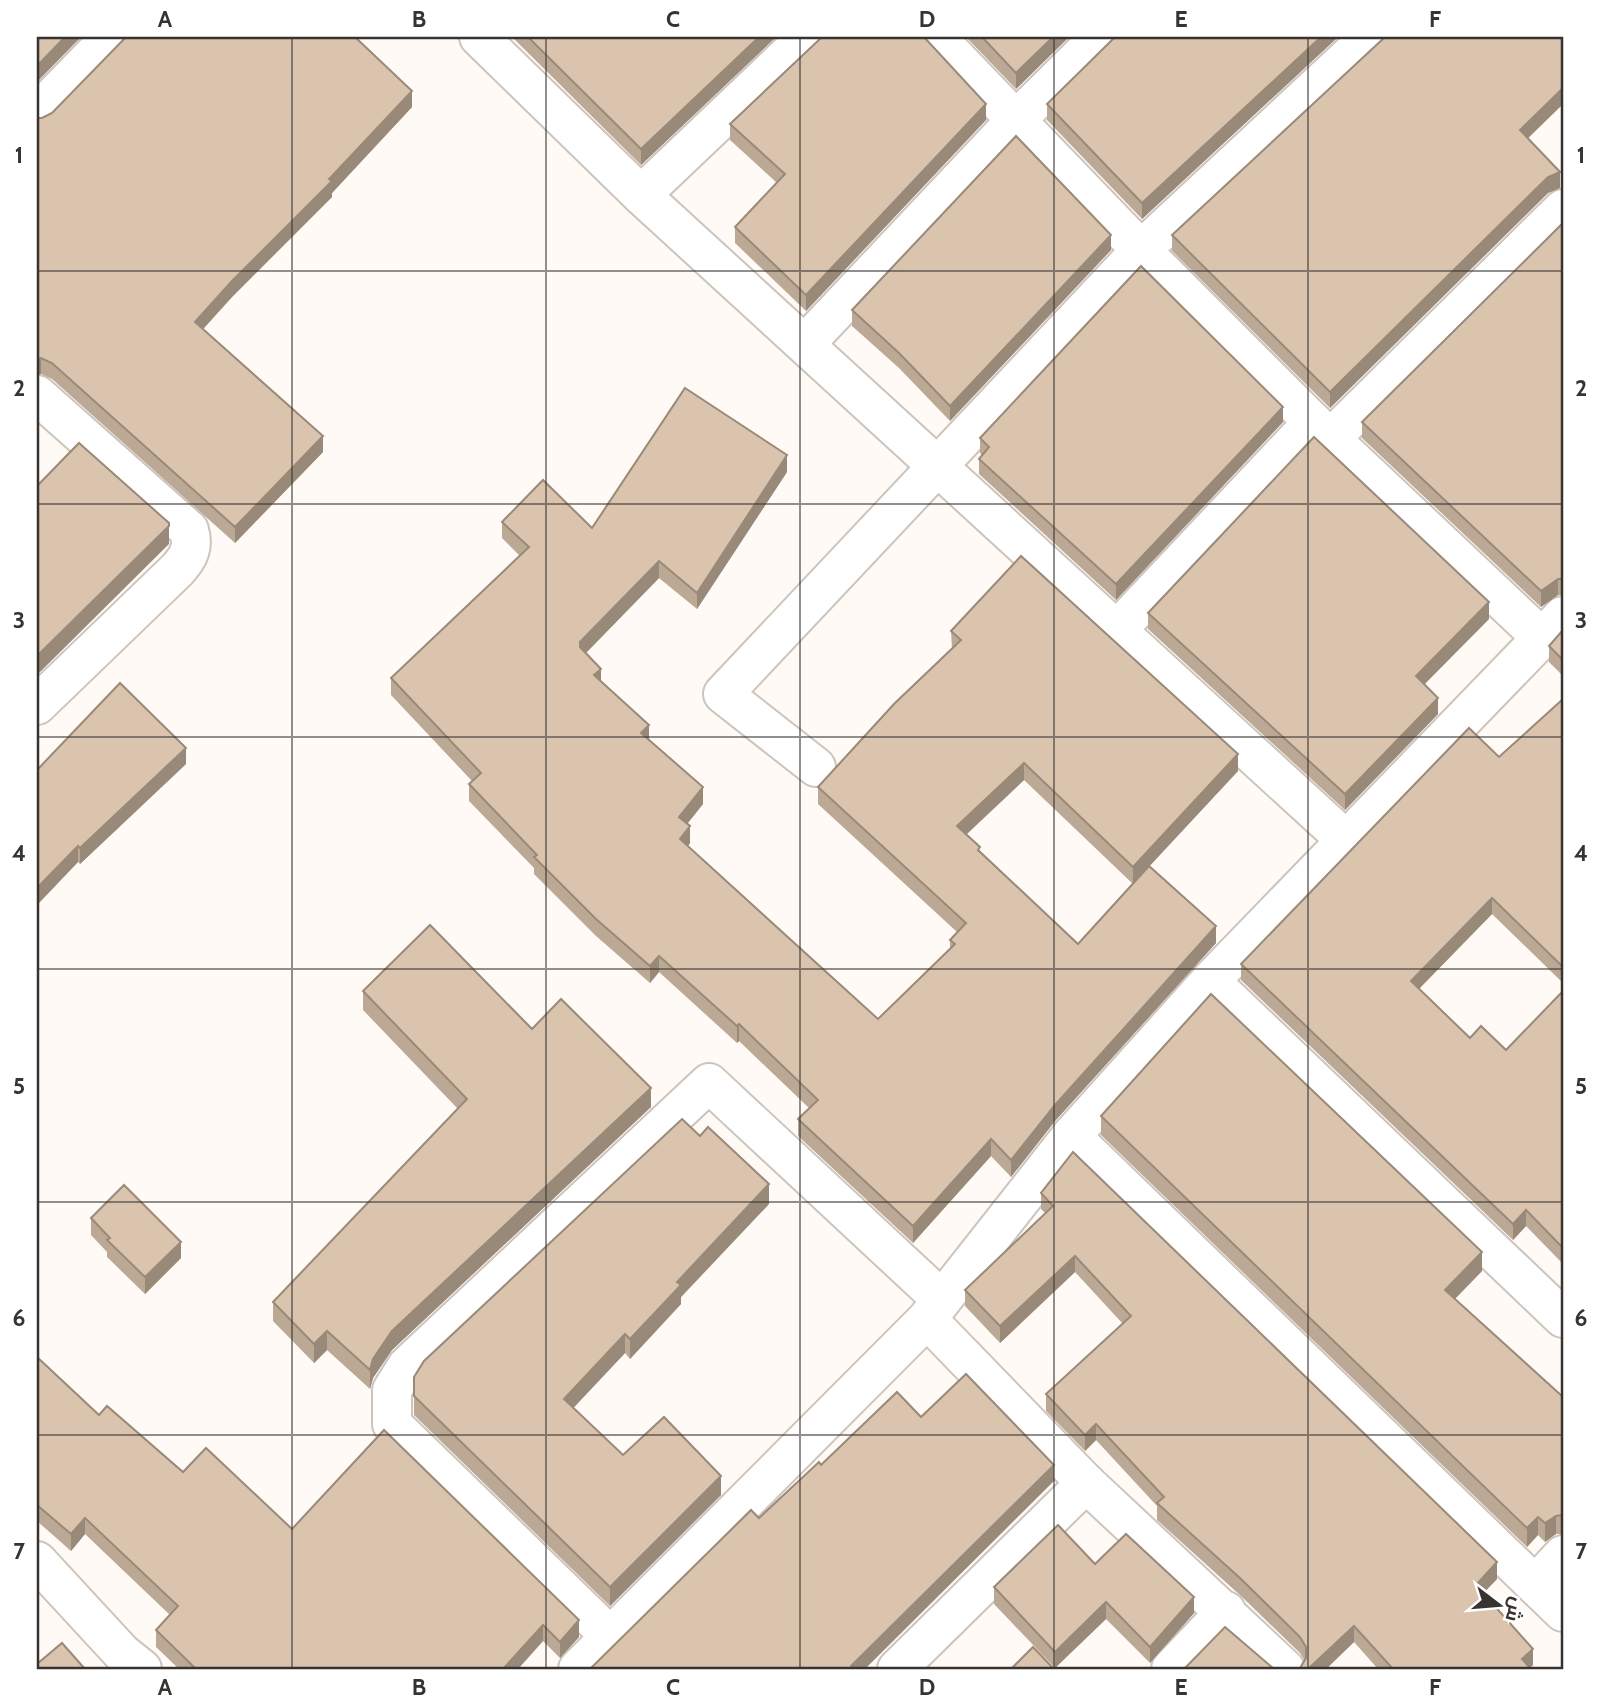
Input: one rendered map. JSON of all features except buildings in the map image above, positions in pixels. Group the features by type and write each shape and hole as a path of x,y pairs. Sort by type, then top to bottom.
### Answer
{"street":[{"path":"37,113 111,37"},
{"path":"641,195 807,37"},
{"path":"578,1669 933,1308 1070,1136 1210,981 1553,627 1321,431 1141,250 936,37"},
{"path":"804,344 1017,119 1100,37"},
{"path":"816,767 723,694 1141,250 1370,37"},
{"path":"496,43 641,195 1347,841"},
{"path":"1118,630 1321,431 1563,208"},
{"path":"37,395 189,530 192,542 188,557 177,570 37,705"},
{"path":"1210,981 1563,1318"},
{"path":"609,1635 392,1424 392,1390 407,1366 709,1083 933,1308 1086,1483 1285,1669"},
{"path":"1070,1136 1563,1612"},
{"path":"897,1669 1086,1483"},
{"path":"1535,1585 1563,1555"},
{"path":"37,1561 122,1653 142,1669"},
{"path":"1171,1669 1226,1611"}]}
